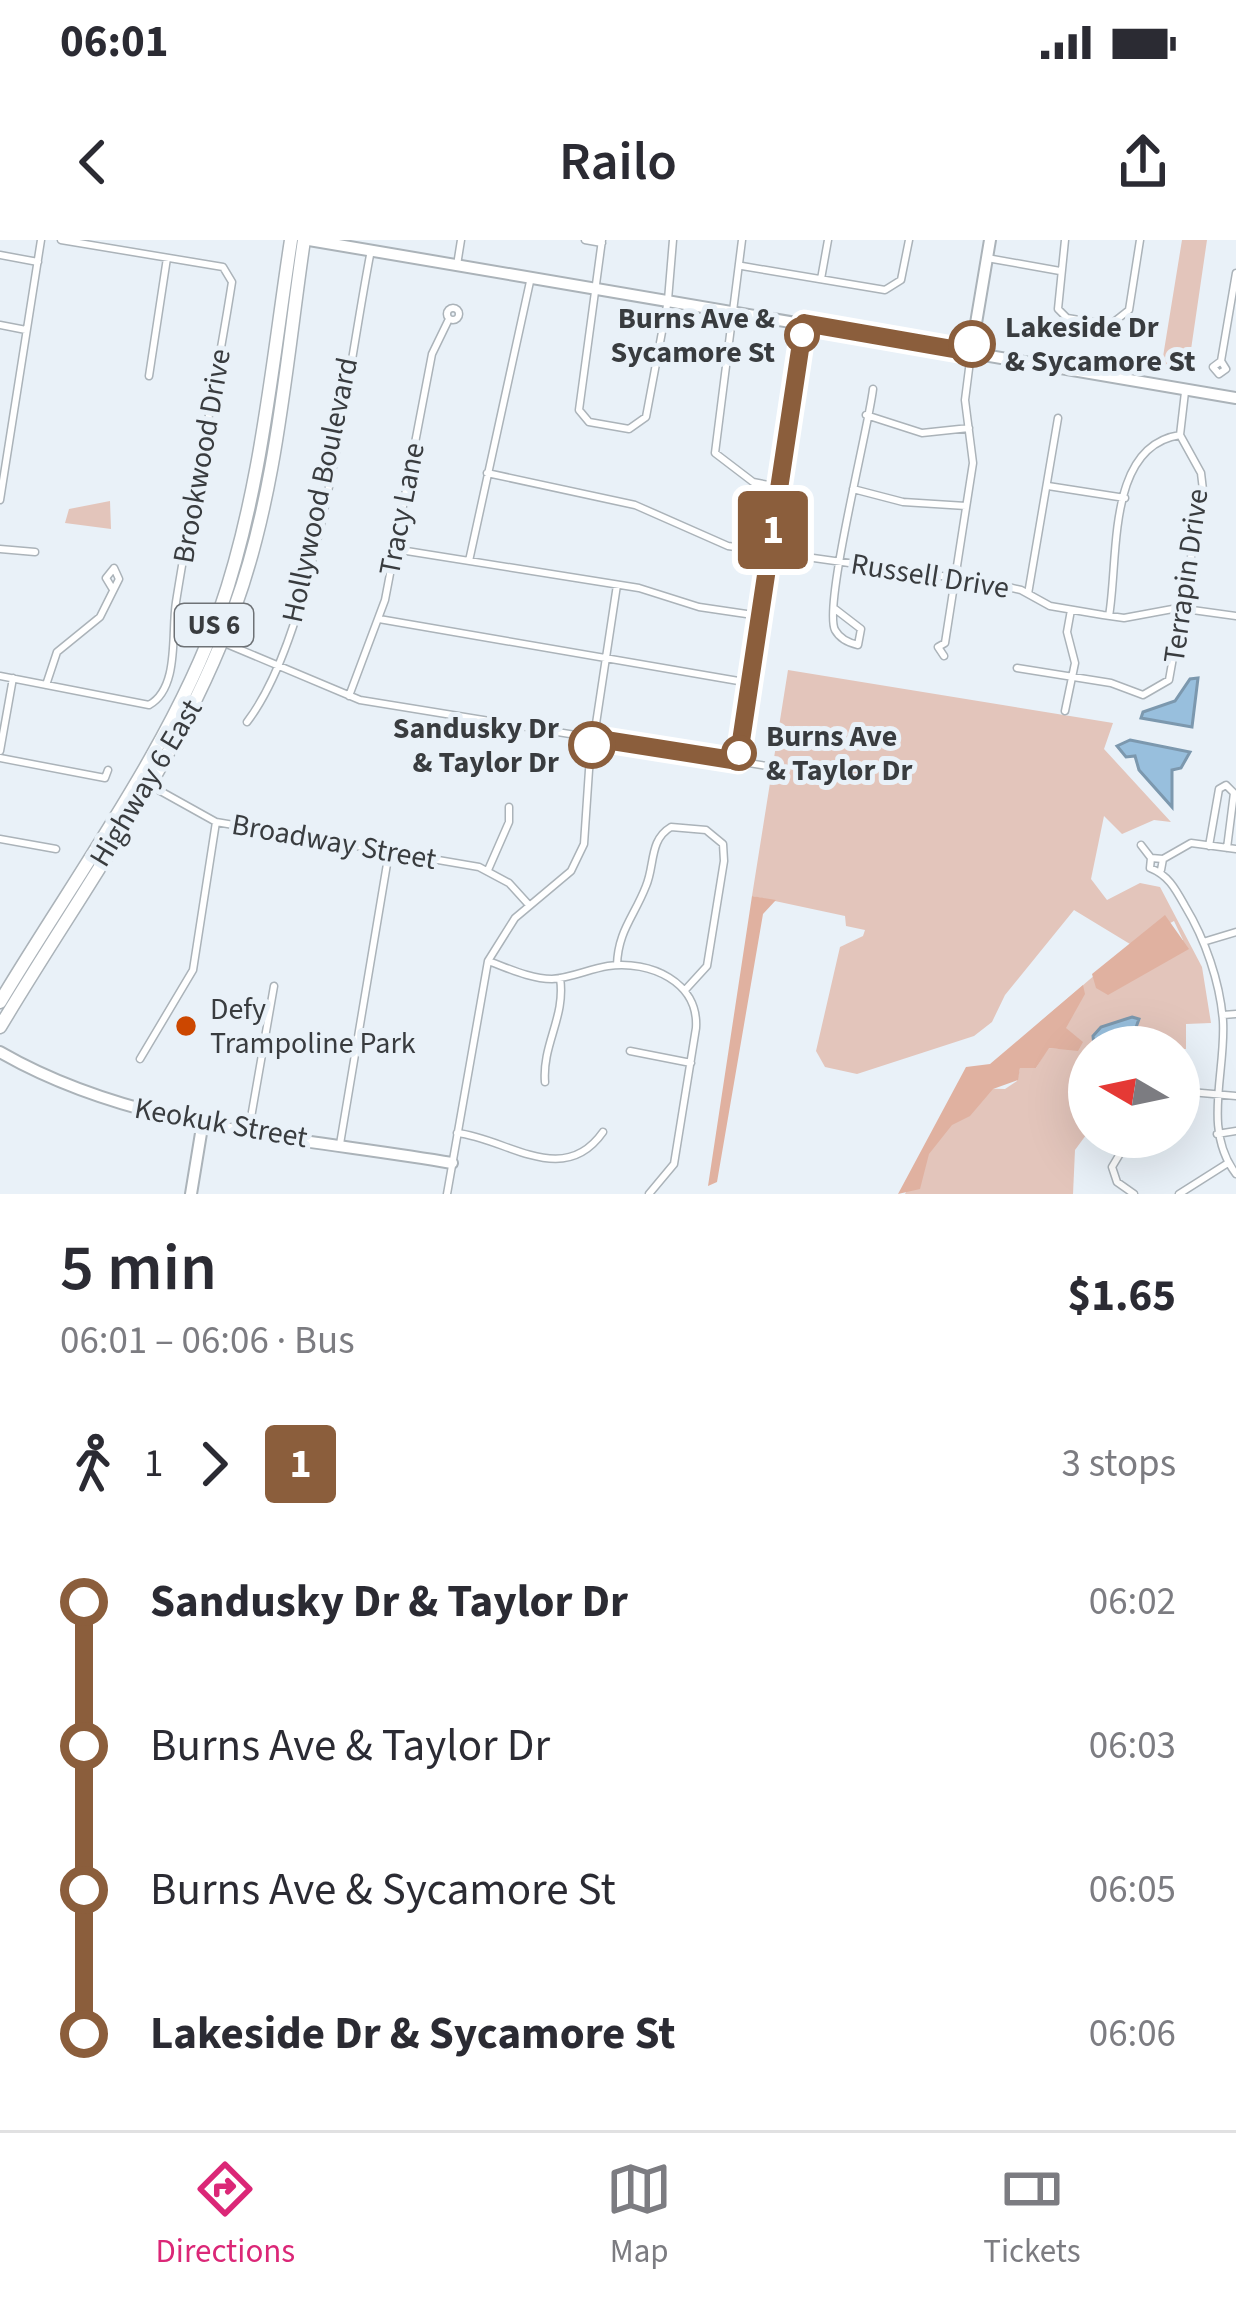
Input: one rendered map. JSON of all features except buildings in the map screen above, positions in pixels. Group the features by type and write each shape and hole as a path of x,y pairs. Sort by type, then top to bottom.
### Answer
{"main road":[{"name":"Highway 6 East","path":"216,640 246,517 291,240"},
{"name":"Highway 6 East","path":"0,1027 216,640 260,519 307,240"},
{"name":"Highway 6 East","path":"0,1002 141,781"}],"street":[{"path":"0,500 41,240"},
{"path":"61,240 167,259 149,376"},
{"path":"307,240 1236,398"},
{"path":"457,265 460,240"},
{"path":"585,240 602,242 600,289 579,410 589,422 628,429 646,417 668,300 673,240"},
{"path":"742,240 715,454 752,482 779,487"},
{"path":"821,279 828,240"},
{"path":"742,266 891,288 904,274 909,240"},
{"path":"946,643 973,455 964,392 990,240"},
{"path":"1066,240 1055,300 1063,316 1115,325 1129,310 1140,240"},
{"name":"Hollywood Boulevard","path":"247,722 276,666 308,574 371,250"},
{"path":"0,255 38,262"},
{"path":"987,258 1060,271"},
{"name":"Brookwood Drive","path":"46,685 153,704 172,664 174,614 232,275 223,267 167,259"},
{"path":"1221,361 1236,273"},
{"path":"470,561 531,277"},
{"name":"Tracy Lane","path":"349,696 379,619 432,354 448,321"},
{"path":"738,761 804,323"},
{"path":"0,326 27,330"},
{"path":"835,609 861,629 858,645 835,629 835,609 873,389"},
{"name":"Terrapin Drive","path":"1017,668 1143,694 1162,687 1174,670 1203,481 1180,435 1186,389"},
{"path":"0,403 15,406"},
{"path":"866,415 922,433 969,428"},
{"path":"1028,594 1058,418"},
{"path":"1109,616 1133,462 1143,448 1180,435"},
{"name":"Russell Drive","path":"487,473 635,505 712,542 956,577 1109,616 1184,609 1236,616"},
{"path":"1048,486 1125,498"},
{"path":"853,489 903,502 967,506"},
{"path":"0,549 35,552"},
{"path":"394,549 617,585 760,616"},
{"path":"447,1194 488,961 507,927 564,879 580,854 617,585"},
{"path":"0,676 46,685 57,652 94,624 112,588"},
{"path":"1065,711 1073,677 1067,632 1072,610"},
{"path":"379,619 750,683"},
{"path":"216,640 349,696 779,768"},
{"path":"13,678 0,754 106,774"},
{"name":"Broadway Street","path":"141,781 216,822 488,870 530,905"},
{"path":"1151,858 1162,859 1191,843 1209,846 1232,849 1234,793 1226,785 1220,788 1209,846"},
{"path":"488,870 509,822 509,807"},
{"path":"140,1059 193,970 216,822"},
{"path":"617,965 620,933 647,885 658,837 678,826 706,830 723,844 724,861 706,966 686,989"},
{"path":"0,838 56,849"},
{"path":"1138,879 1150,868 1151,858 1141,845"},
{"path":"340,1144 389,851"},
{"path":"1162,859 1161,870 1203,942 1222,1015 1217,1134 1236,1174"},
{"path":"1150,868 1161,870"},
{"path":"1203,942 1236,932"},
{"path":"488,961 537,978 560,978 617,965 659,974 686,989 697,1019 691,1063 674,1165 652,1193"},
{"path":"545,1082 544,1052 563,1006 560,978"},
{"path":"249,1129 274,986"},
{"path":"1222,1015 1236,1014"},
{"path":"629,1051 691,1063"},
{"name":"Keokuk Street","path":"4,1058 86,1096 452,1163"},
{"path":"1200,1092 1236,1096"},
{"path":"191,1194 203,1121"},
{"path":"1217,1134 1236,1131"},
{"path":"457,1133 545,1160 582,1150 603,1132"},
{"path":"1117,1158 1112,1167 1117,1182 1133,1194"},
{"path":"1179,1194 1228,1163"}],"shaded area":[{"path":"1182,240 1207,240 1188,370 1161,369"},
{"path":"110,501 111,529 65,523 69,509"},
{"path":"788,670 1113,723 1104,749 1171,822 1154,820 1122,834 1104,816 1091,879 1107,900 1140,883 1160,887 1202,967 1211,1023 1068,1026 1068,1158 1075,1158 1073,1194 905,1194 963,1088 1005,1089 1017,1081 1020,1068 1036,1068 1048,1048 1064,1049 1040,1022 1117,956 1183,940 1174,921 1130,944 1074,910 1005,995 992,1022 974,1036 857,1074 825,1067 816,1051 840,947 863,936 865,930 846,926 845,916 752,896"},
{"path":"752,896 776,900 763,914 717,1182 708,1186"},
{"path":"1165,915 1189,949 1108,995 1096,988 1092,974"},
{"path":"1083,985 1085,994 1066,1028 1068,1050 1049,1048 1036,1068 1020,1068 1018,1080 993,1089 970,1116 952,1125 929,1154 920,1189 898,1194 966,1067 990,1064"}],"water":[{"path":"1198,678 1192,727 1141,718 1143,712 1175,701 1190,679"},
{"path":"1130,740 1190,752 1181,768 1172,770 1172,807 1139,770 1135,756 1126,757 1117,746"},
{"path":"1132,1017 1139,1019 1136,1026 1104,1026"}],"bus line":[{"name":"1","path":"592,745 593,738 738,761 804,323 970,352 972,344"}],"place":[{"name":"Burns Ave & Sycamore St","path":"802,335"},
{"name":"Lakeside Dr & Sycamore St","path":"972,344"},
{"name":"Sandusky Dr & Taylor Dr","path":"592,745"},
{"name":"Burns Ave & Taylor Dr","path":"739,753"},
{"name":"Defy Trampoline Park","path":"186,1026"}]}
